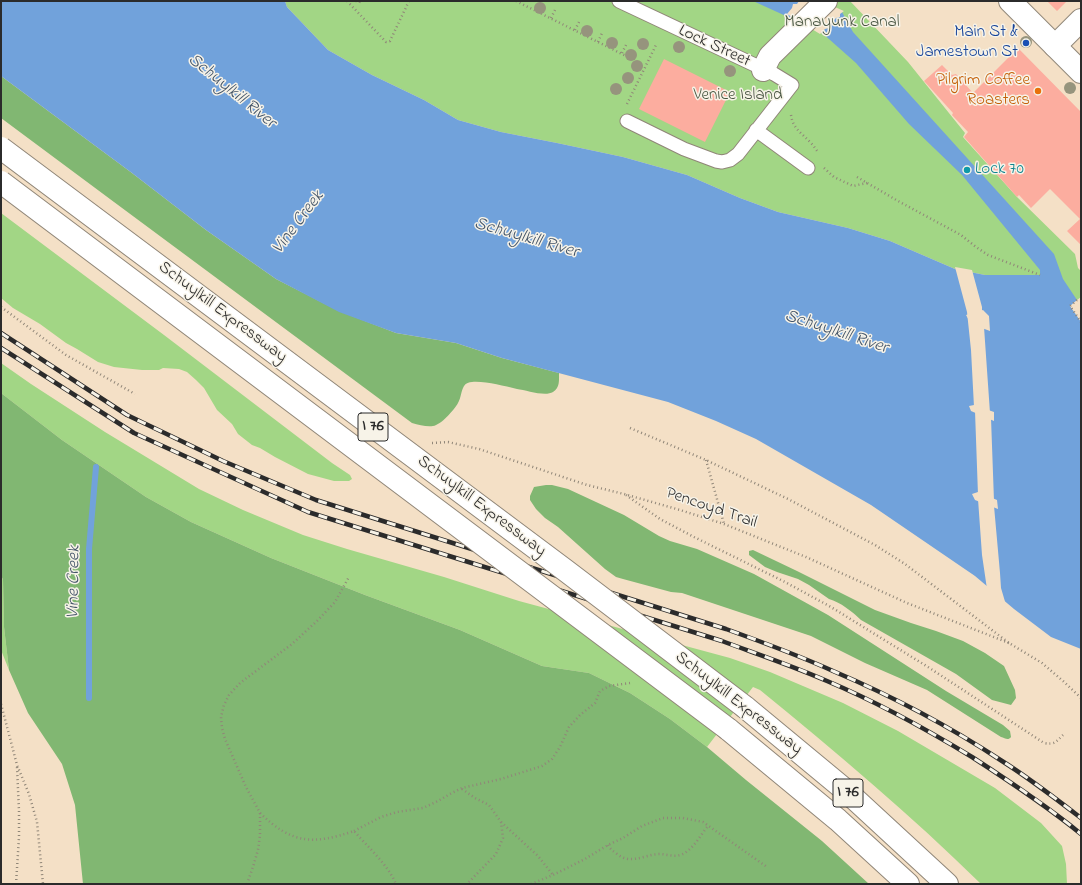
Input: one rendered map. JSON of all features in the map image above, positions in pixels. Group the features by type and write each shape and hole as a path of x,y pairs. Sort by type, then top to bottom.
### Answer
{"main road":[{"name":"Lock Street","path":"763,70 770,56 826,1"},
{"path":"1010,1 1081,72"},
{"path":"1055,46 1081,20"},
{"name":"Schuylkill Expressway","path":"1,148 566,570 745,707 844,789 947,884"},
{"name":"Schuylkill Expressway","path":"1,182 728,729 838,820 908,884"}],"lane":[{"name":"Lock Street","path":"618,1 763,70"},
{"path":"627,121 684,149 716,161 722,162 730,160 738,154 792,85 763,70"},
{"path":"756,130 808,168"}],"path":[{"path":"347,1 386,42 390,41 410,1"},
{"path":"356,1 359,3 360,1"},
{"path":"516,1 521,2 626,56"},
{"path":"551,18 555,10"},
{"path":"574,30 579,22"},
{"path":"598,42 602,33"},
{"path":"628,102 657,43"},
{"path":"622,54 626,45"},
{"path":"779,101 789,110 791,120 796,129 813,145 821,156"},
{"path":"821,166 834,177 853,186 867,183"},
{"path":"857,177 961,235 988,255 1040,275"},
{"path":"1077,300 1070,306 1081,322"},
{"path":"1,307 66,356 135,394"},
{"name":"Pencoyd Trail","path":"630,428 706,460 788,499 875,545 905,564 1009,643 1042,663 1081,698"},
{"name":"Pencoyd Trail","path":"428,443 448,442 479,449 587,485 624,494 724,524 806,557 907,603 1009,643"},
{"path":"706,460 724,524"},
{"path":"624,494 660,519 831,607 928,666 1044,743 1050,744 1063,735"},
{"path":"349,577 335,602 317,621 292,644 240,683 229,695 224,705 221,717 225,739 246,787 260,813 282,831 304,840 324,839 339,836 354,831 381,817 397,812 423,808 462,788 501,779 542,766 552,759 560,747 569,728 580,715 595,703 600,692 609,686 636,682"},
{"path":"1,704 17,765 29,794 37,822 43,884"},
{"path":"16,884 19,837 17,765"},
{"path":"462,788 475,798 489,805 501,822 538,856 553,875"},
{"path":"247,884 258,850 260,813"},
{"path":"531,884 585,860 642,826 663,818 683,818 703,822 767,867"},
{"path":"467,884 496,854 503,838 501,822"},
{"path":"608,845 609,848 620,857 633,860 659,854 669,856 680,855 688,850 708,826"},
{"path":"354,831 384,864 393,876 396,884"}],"green space":[{"name":"Venice Island","path":"285,1 850,1 908,62 965,133 963,137 1017,197 1075,254 1078,268 1081,271 1081,297 1077,300 1050,277 1040,275 985,275 955,269 890,241 848,228 778,212 740,198 687,175 623,157 501,132 458,120 424,100 372,75 328,50 287,7"},
{"path":"1,76 206,230 276,279 339,311 396,333 456,343 502,358 559,373 559,384 557,388 553,392 540,394 489,383 470,382 464,386 456,406 440,423 431,426 423,426 412,423 1,118"},
{"path":"1,213 332,463 350,475 352,479 349,481 334,481 308,474 252,445 238,434 232,424 217,410 204,388 187,372 179,369 163,368 159,370 142,370 114,367 98,362 13,308 1,298"},
{"path":"1,363 105,432 199,489 243,510 303,535 519,601 730,658 770,672 843,703 898,731 995,788 1041,823 1062,846 1066,864 1067,884 981,884 928,833 873,784 760,690 753,687 707,747 670,719 630,693 589,673 542,666 460,630 271,558 191,522 146,497 62,440 1,393"},
{"path":"1,393 62,440 146,497 191,522 271,558 460,630 542,666 589,673 630,693 670,719 707,747 822,841 869,884 83,884 75,805 62,764 28,713 9,670 4,627 3,580 1,575"},
{"path":"546,485 568,489 624,515 659,536 697,549 754,574 828,615 946,691 1003,725 1010,731 1011,737 1008,739 1001,737 927,690 865,663 811,636 682,593 671,592 616,577 536,509 530,500 530,496 534,487"},
{"path":"753,550 875,610 963,641 985,653 1004,666 1015,690 1016,698 1011,705 992,700 956,674 861,620 838,602 829,599 809,585 798,579 765,567 749,555 749,551"},
{"path":"1,576 3,580 4,627 9,670 1,650"}],"water":[{"name":"Schuylkill River","path":"1,1 285,1 287,7 328,50 372,75 424,100 458,120 501,132 623,157 687,175 740,198 778,212 848,228 890,241 955,269 985,275 1040,275 1040,270 962,175 909,124 856,63 821,32 753,1 816,1 842,12 853,32 1054,254 1063,279 1077,300 1070,306 1081,322 1081,649 1051,637 1014,609 975,576 871,505 756,439 668,402 502,358 456,343 396,333 339,312 276,279 206,230 1,76","holes":["983,310 989,316 990,331 971,324 966,315","974,405 994,412 994,421 971,411 969,406","978,492 997,500 998,509 975,500 972,494"]}],"pier":[{"path":"799,1 821,1 844,11 840,14 840,17 836,18 830,24 829,28 825,29 820,34 787,14 792,8 793,4 797,4"},
{"path":"955,267 972,270 982,307 982,312 969,316 972,322 984,327 990,413 974,407 967,312"},
{"path":"975,411 991,418 994,501 978,495"},
{"path":"978,499 994,506 1001,588 1006,605 987,589 982,555"}],"building":[{"path":"1047,1 1067,1 1057,11"},
{"path":"1018,48 1081,112 1081,245 1067,231 1080,219 1050,189 1031,208 1019,195 1017,197 964,137 968,132 924,81 942,65 952,75 956,74 973,93"},
{"path":"664,59 730,92 705,142 639,109"}],"waterway":[{"name":"Vine Creek","path":"89,698 89,549 96,467"}],"railway":[{"path":"1,333 127,415 223,461 316,500 726,629 820,665 898,701 962,736 1022,774 1081,818"},
{"path":"1,348 134,433 308,512 722,641 801,670 846,689 901,716 972,757 1041,804 1081,834"}],"place":[{"name":"Main St & Jamestown St","path":"1026,43"},
{"name":"Pilgrim Coffee Roasters","path":"1038,91"},
{"name":"Lock 70","path":"967,170"}],"park label":[{"name":"Manayunk Canal","path":"842,23"}]}
